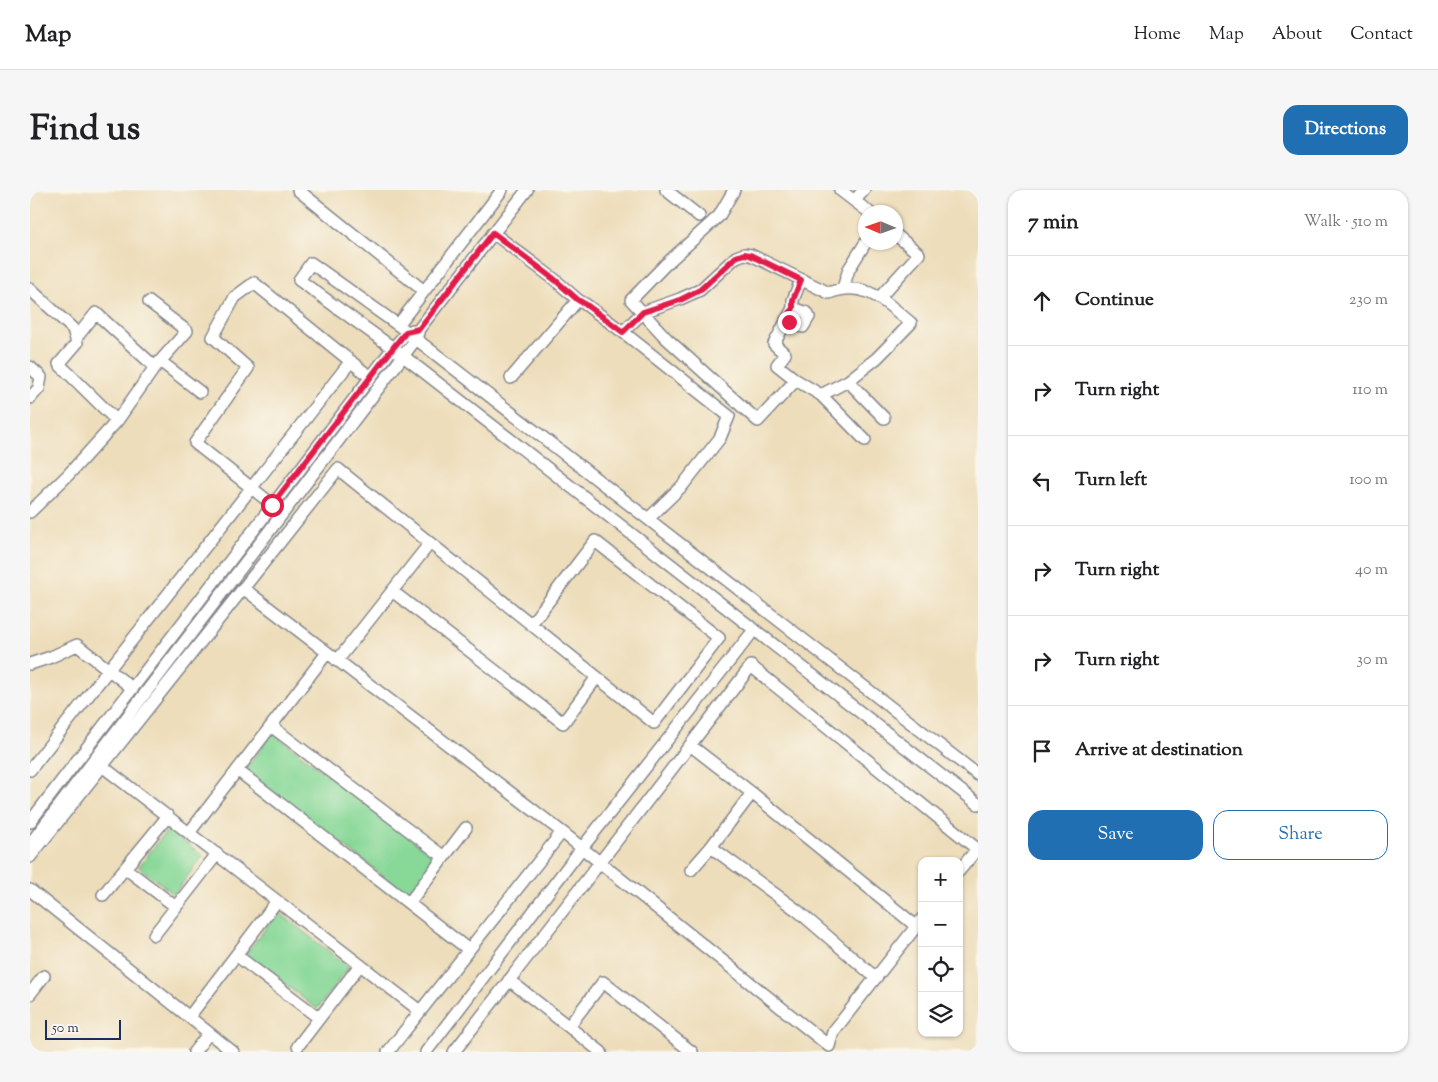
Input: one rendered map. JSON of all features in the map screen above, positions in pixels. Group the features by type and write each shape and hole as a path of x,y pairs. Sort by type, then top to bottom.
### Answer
{"street":[{"path":"298,190 424,291"},
{"path":"30,822 393,348 402,328 424,291 502,190"},
{"path":"30,844 403,356 417,334 527,190"},
{"path":"666,190 699,216"},
{"path":"734,190 719,216 665,265 631,300 666,338 758,421 796,380"},
{"path":"840,190 847,197 861,205"},
{"path":"855,200 864,190"},
{"path":"493,233 729,416 736,415 744,409"},
{"path":"880,298 919,254 903,241"},
{"path":"843,288 849,269 861,250"},
{"path":"623,332 643,312 680,300 700,290 736,257 744,254 750,255 829,292 843,288 853,288 880,298 910,323 877,358 848,381 821,395"},
{"path":"978,775 648,519 417,334 402,328 312,263 299,280 393,348 978,804"},
{"path":"801,280 793,300 793,308 774,344 785,354 777,364 796,380 821,395 865,440"},
{"path":"272,505 196,443 248,368 213,336 234,297 254,283 370,377"},
{"path":"30,289 73,329 77,343 59,364 41,377 39,388 30,398"},
{"path":"511,378 578,300"},
{"path":"30,512 68,475 117,421 157,364 187,331 149,302"},
{"path":"786,320 800,327 807,323 809,317 807,313 793,308"},
{"path":"76,338 96,314 157,364 200,392"},
{"path":"30,770 351,361"},
{"path":"59,364 117,421"},
{"path":"30,367 41,377"},
{"path":"848,381 884,418"},
{"path":"648,519 683,485 720,438 729,416"},
{"path":"30,857 338,469 654,723 719,638 595,541 531,624"},
{"path":"337,660 430,543"},
{"path":"243,588 562,832 830,1050 833,1032 918,923"},
{"path":"392,591 562,723 597,678"},
{"path":"426,1052 582,848 754,630"},
{"path":"30,664 77,645 132,688"},
{"path":"189,833 327,653"},
{"path":"459,1050 510,980 751,666 977,849 963,866"},
{"path":"271,726 444,857"},
{"path":"690,745 918,921"},
{"path":"102,766 420,1011"},
{"path":"237,770 469,950"},
{"path":"691,870 752,793"},
{"path":"103,894 168,816"},
{"path":"409,903 466,828"},
{"path":"388,1052 562,832"},
{"path":"711,847 798,911 876,978"},
{"path":"154,935 217,854"},
{"path":"125,868 176,907"},
{"path":"30,890 233,1052"},
{"path":"189,1017 278,901"},
{"path":"236,955 319,1018"},
{"path":"298,1046 360,965"},
{"path":"30,994 44,976"},
{"path":"510,980 601,1052"},
{"path":"568,1026 603,982 692,1052"},
{"path":"194,1052 209,1033"}],"green space":[{"path":"273,733 436,858 408,895 245,770"},
{"path":"168,829 203,856 174,894 139,867"},
{"path":"278,912 349,967 317,1009 246,954"}],"route":[{"path":"272,505 393,348 406,332 419,329 493,233 554,279 578,300 623,332 643,312 680,300 700,290 736,257 744,254 750,255 801,280 793,300 793,308 786,320 789,322"}]}
